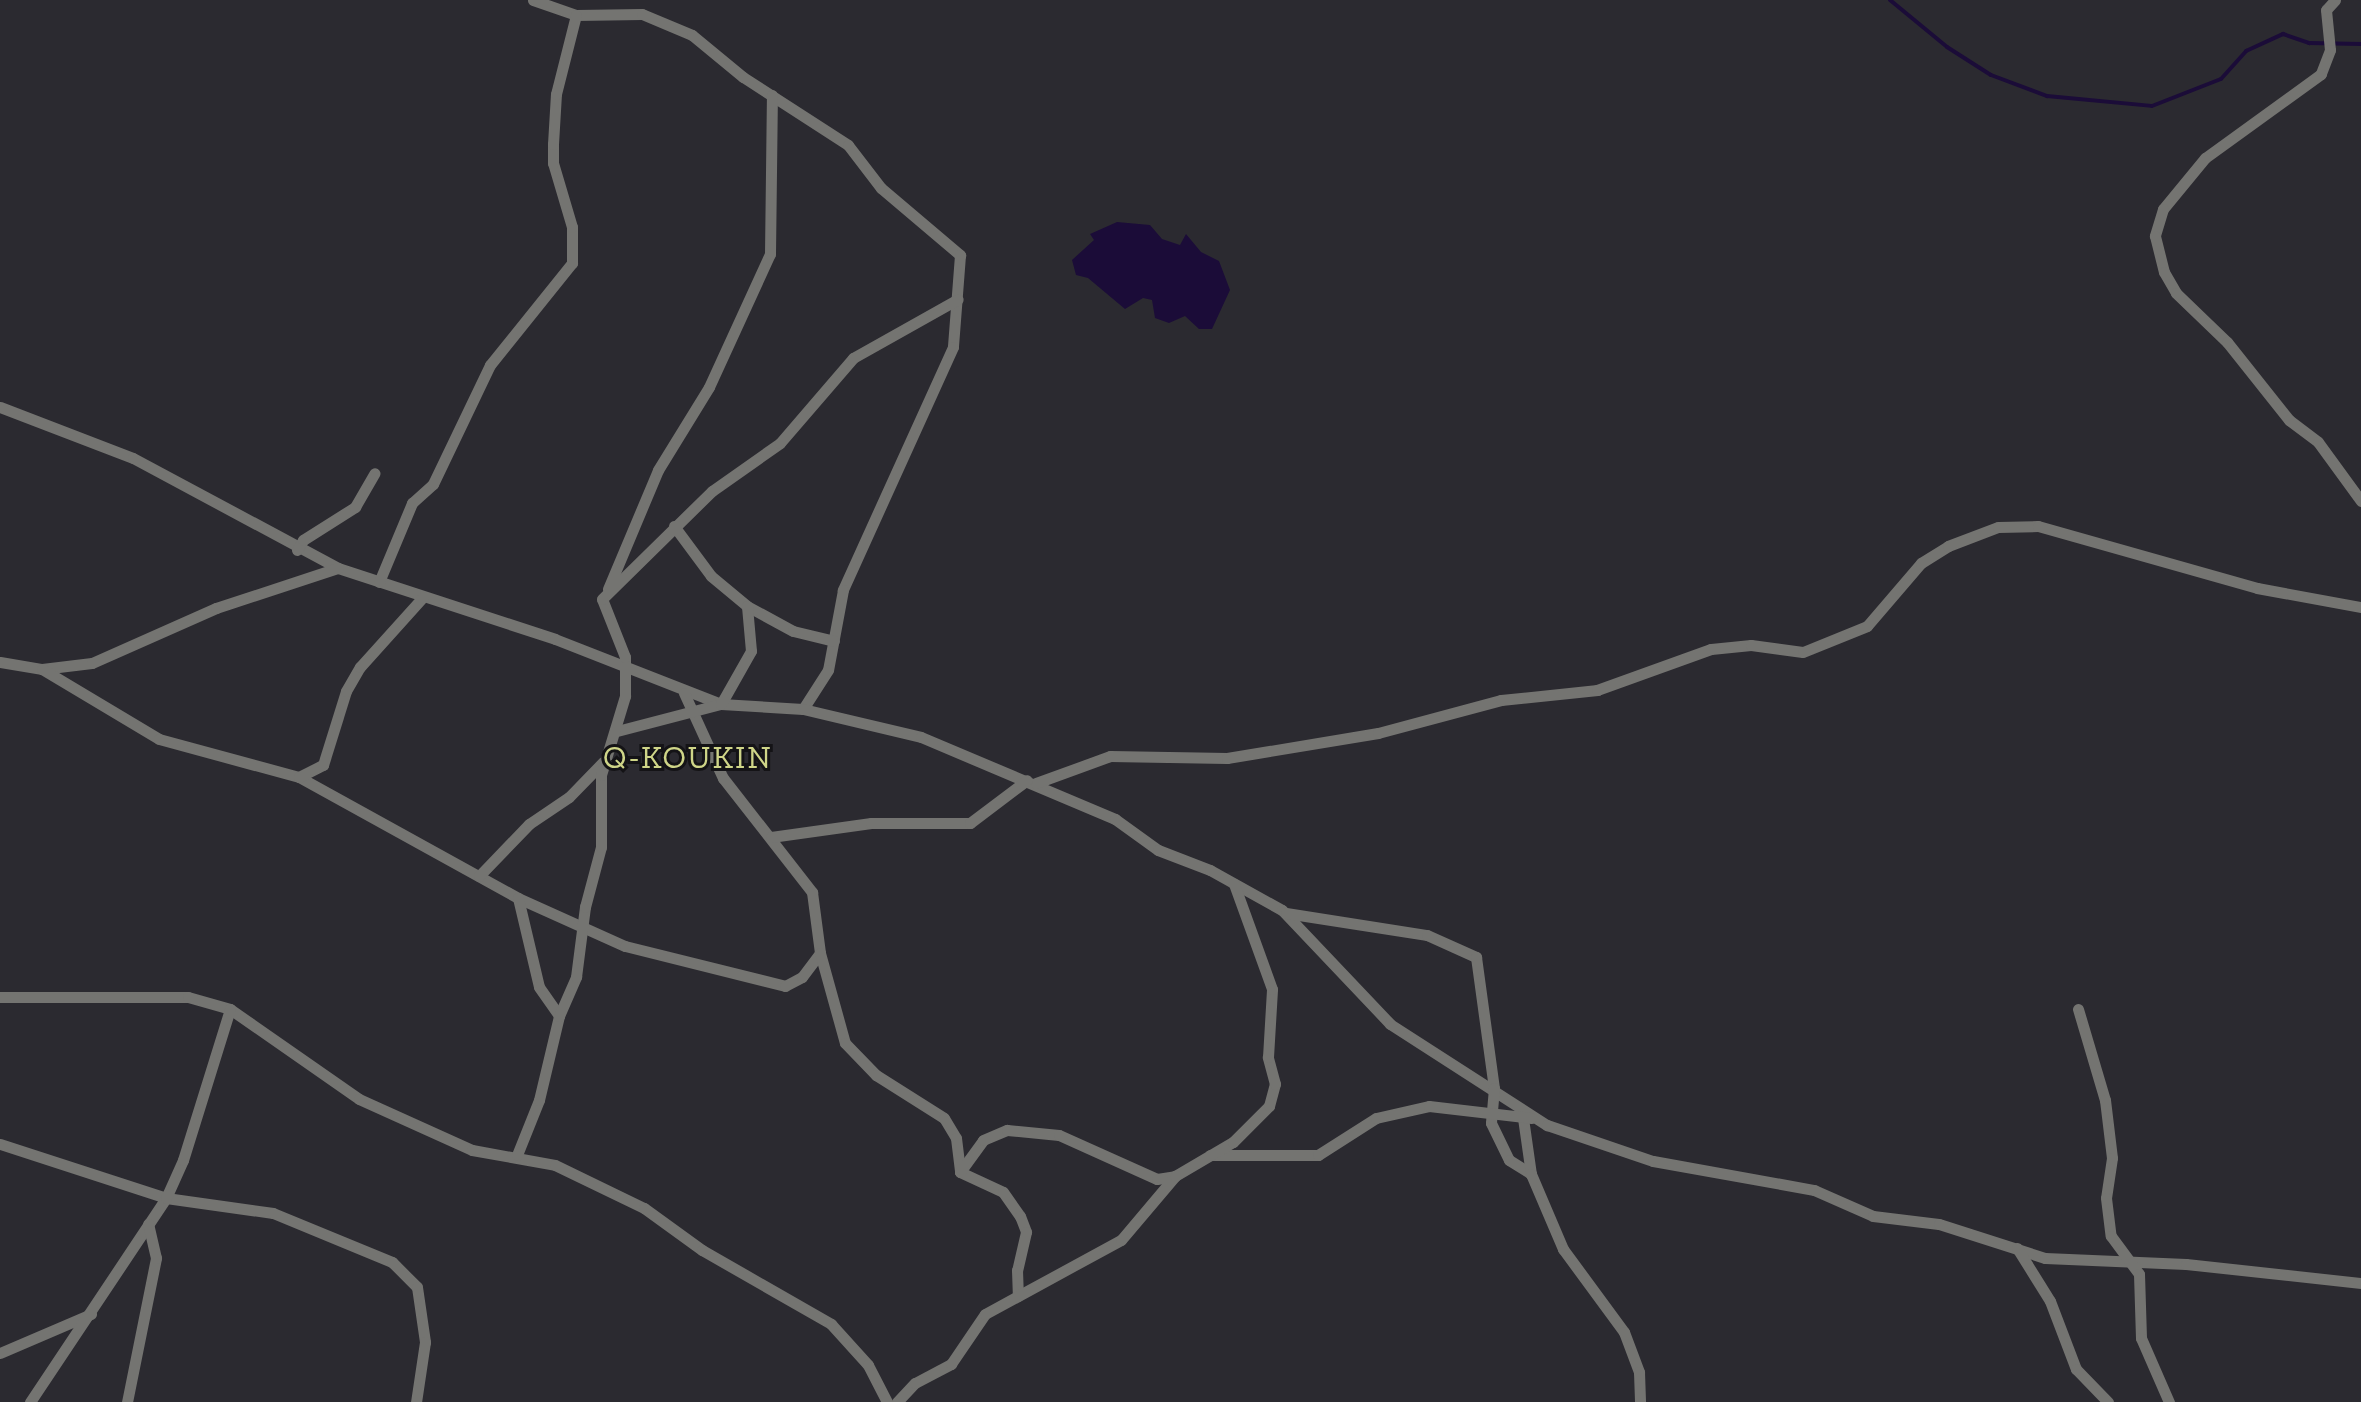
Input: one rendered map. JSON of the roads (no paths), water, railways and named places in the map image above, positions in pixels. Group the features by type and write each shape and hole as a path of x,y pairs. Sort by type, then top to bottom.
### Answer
{"street":[{"path":"533,0 576,15 631,12 673,25 848,145 881,188 958,251 958,299 953,347 843,590 828,670 803,709"},
{"path":"2335,0 2326,10 2330,50 2321,74 2212,151 2172,195 2158,219 2155,236 2164,272 2176,293 2227,342 2289,420 2318,442 2361,501"},
{"path":"379,582 412,503 433,484 490,365 572,263 572,227 553,163 553,144 556,94 576,15"},
{"path":"517,1155 539,1100 559,1016 576,977 582,927 601,847 604,762 617,731 627,668 617,631 601,605 658,470 709,387 770,254 772,95"},
{"path":"608,590 712,491 780,443 853,358 958,299"},
{"path":"0,407 133,458 297,550 338,568 627,668 684,693 721,704 803,709 921,737 959,757 1031,782 1124,824 1158,850 1234,884 1285,913 1376,1012 1494,1088 1528,1118 1531,1174 1563,1249 1624,1332 1641,1396 1646,1402"},
{"path":"297,550 303,540 355,507 375,473"},
{"path":"674,526 711,576 747,606 793,631 834,641"},
{"path":"771,837 871,823 970,823 1031,782 1110,756 1227,758 1378,733 1501,700 1597,690 1711,649 1751,645 1803,652 1867,626 1921,563 1948,546 1998,527 2038,526 2257,588 2361,607"},
{"path":"0,662 42,669 92,663 216,608 338,568"},
{"path":"299,777 323,765 346,691 360,667 423,597"},
{"path":"617,731 721,704 751,651 747,606"},
{"path":"42,669 159,739 299,777 518,898 659,957 785,986 802,977 820,953"},
{"path":"684,693 723,778 748,816 771,837 812,892 820,953 845,1043 876,1075 944,1118 956,1138 960,1172"},
{"path":"479,876 529,824 569,797 604,762"},
{"path":"897,1402 915,1383 951,1364 985,1314 1121,1240 1175,1176 1257,1122 1275,1084 1268,1057 1272,989 1234,884"},
{"path":"518,898 539,987 559,1016"},
{"path":"1285,913 1427,935 1471,952 1481,971 1494,1088 1490,1114 1509,1160 1531,1174"},
{"path":"0,997 188,997 230,1009 359,1099 472,1150 517,1155 555,1165 630,1199 702,1250 816,1314 862,1358 887,1402"},
{"path":"30,1402 166,1198 183,1160 230,1009"},
{"path":"2078,1009 2105,1100 2112,1158 2106,1198 2111,1236 2141,1281 2141,1338 2169,1402"},
{"path":"1209,1155 1318,1155 1363,1125 1412,1108 1528,1118 1653,1161 1814,1190 1873,1216 1939,1224 2045,1258 2128,1260 2358,1281"},
{"path":"960,1172 983,1140 1007,1130 1059,1135 1157,1179 1175,1176"},
{"path":"0,1144 166,1198 273,1213 374,1251 407,1272 417,1287 424,1331 416,1402"},
{"path":"960,1172 1003,1192 1020,1216 1026,1232 1017,1270 1018,1296"},
{"path":"127,1402 156,1258 148,1224"},
{"path":"2017,1248 2050,1301 2076,1369 2108,1402"},
{"path":"0,1353 91,1314"}],"waterway":[{"path":"1890,0 1947,47 1991,75 2047,96 2152,106 2221,79 2246,51 2283,34 2309,43 2361,44"}],"district":[{"name":"Q-KOUKIN","path":"688,757"}]}
